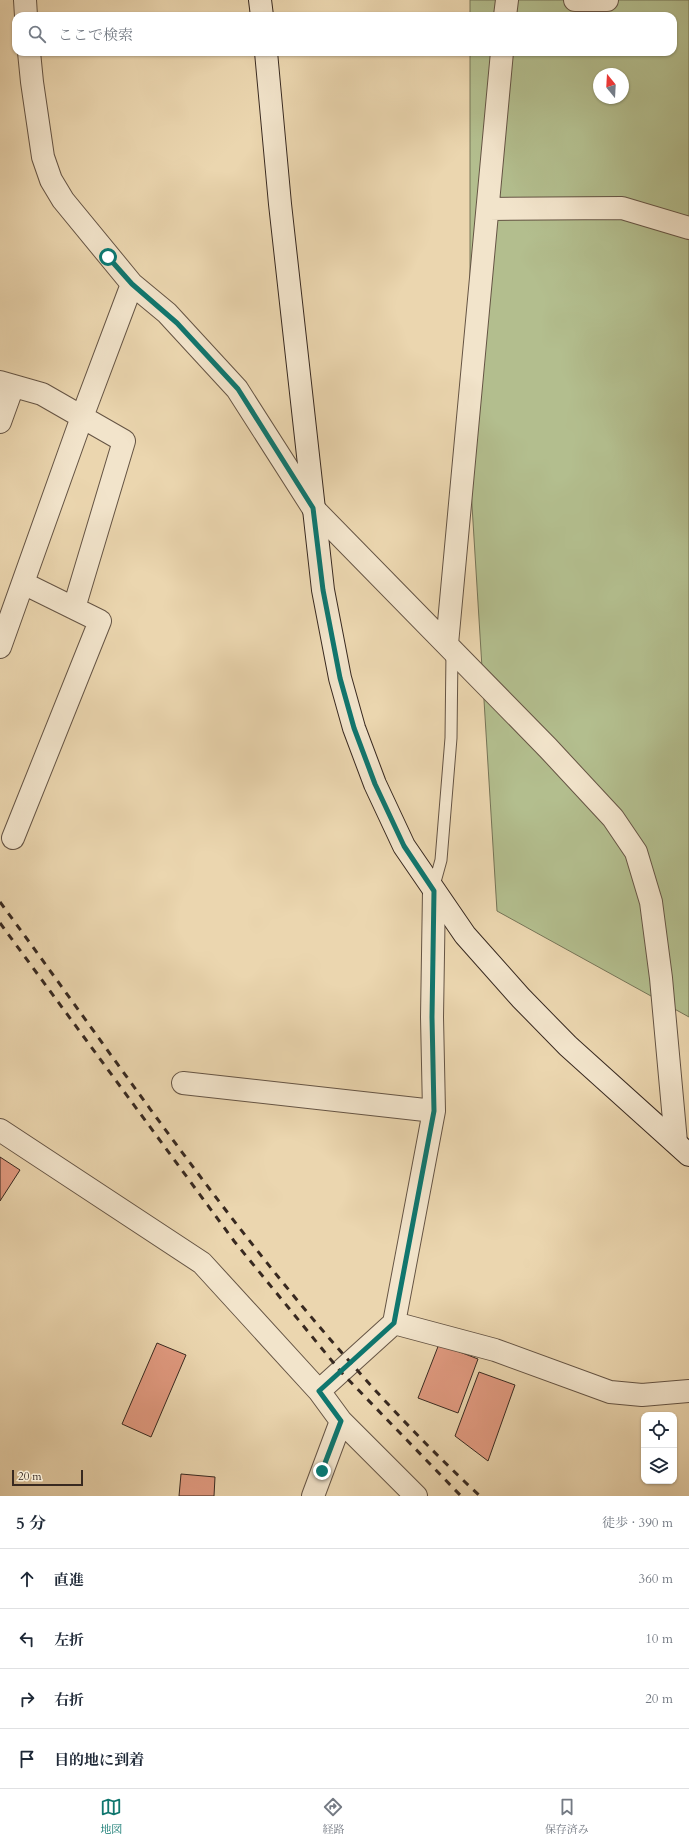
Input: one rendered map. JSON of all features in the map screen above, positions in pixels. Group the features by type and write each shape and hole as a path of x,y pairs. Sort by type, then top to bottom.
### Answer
{"street":[{"path":"25,0 26,12"},
{"path":"260,0 262,12"},
{"path":"505,12 506,0"},
{"path":"575,0 607,0"},
{"path":"29,56 43,157 51,180 63,200 132,284 167,313 238,389 313,508 548,748 613,818 636,852 651,902 685,1152"},
{"path":"266,56 313,508 323,590 340,678 354,728 375,784 404,846 465,934 526,1003 585,1062 685,1152"},
{"path":"450,647 502,56"},
{"path":"489,209 622,208 689,228"},
{"path":"0,647 82,417 132,284"},
{"path":"0,422 7,384 42,394 124,441 74,608"},
{"path":"14,838 100,621 22,583"},
{"path":"319,1391 394,1323 434,1111 432,1017 434,890"},
{"path":"183,1083 434,1111"},
{"path":"0,1130 202,1263 319,1391 341,1421 416,1496"},
{"path":"394,1323 495,1350 610,1392 642,1395 689,1391"},
{"path":"313,1496 341,1421"}],"lane":[{"path":"434,890 441,860 451,738 450,647"}],"green space":[{"path":"470,0 689,0 689,1017 497,911 470,473 470,56 677,56 677,12 470,12"}],"building":[{"path":"0,1157 20,1170 0,1201"},
{"path":"157,1343 186,1355 151,1437 122,1424"},
{"path":"439,1344 478,1359 458,1413 418,1398"},
{"path":"479,1372 515,1385 488,1461 455,1436"},
{"path":"181,1474 215,1477 214,1496 179,1496"}],"railway":[{"path":"0,902 226,1211 285,1286 347,1359 412,1429 480,1496"},
{"path":"0,923 234,1241 341,1372 461,1496"}],"route":[{"path":"108,257 132,284 177,323 238,389 313,508 323,590 340,678 354,728 375,784 404,846 434,891 432,1017 434,1111 394,1323 319,1391 341,1421 322,1471"}]}
